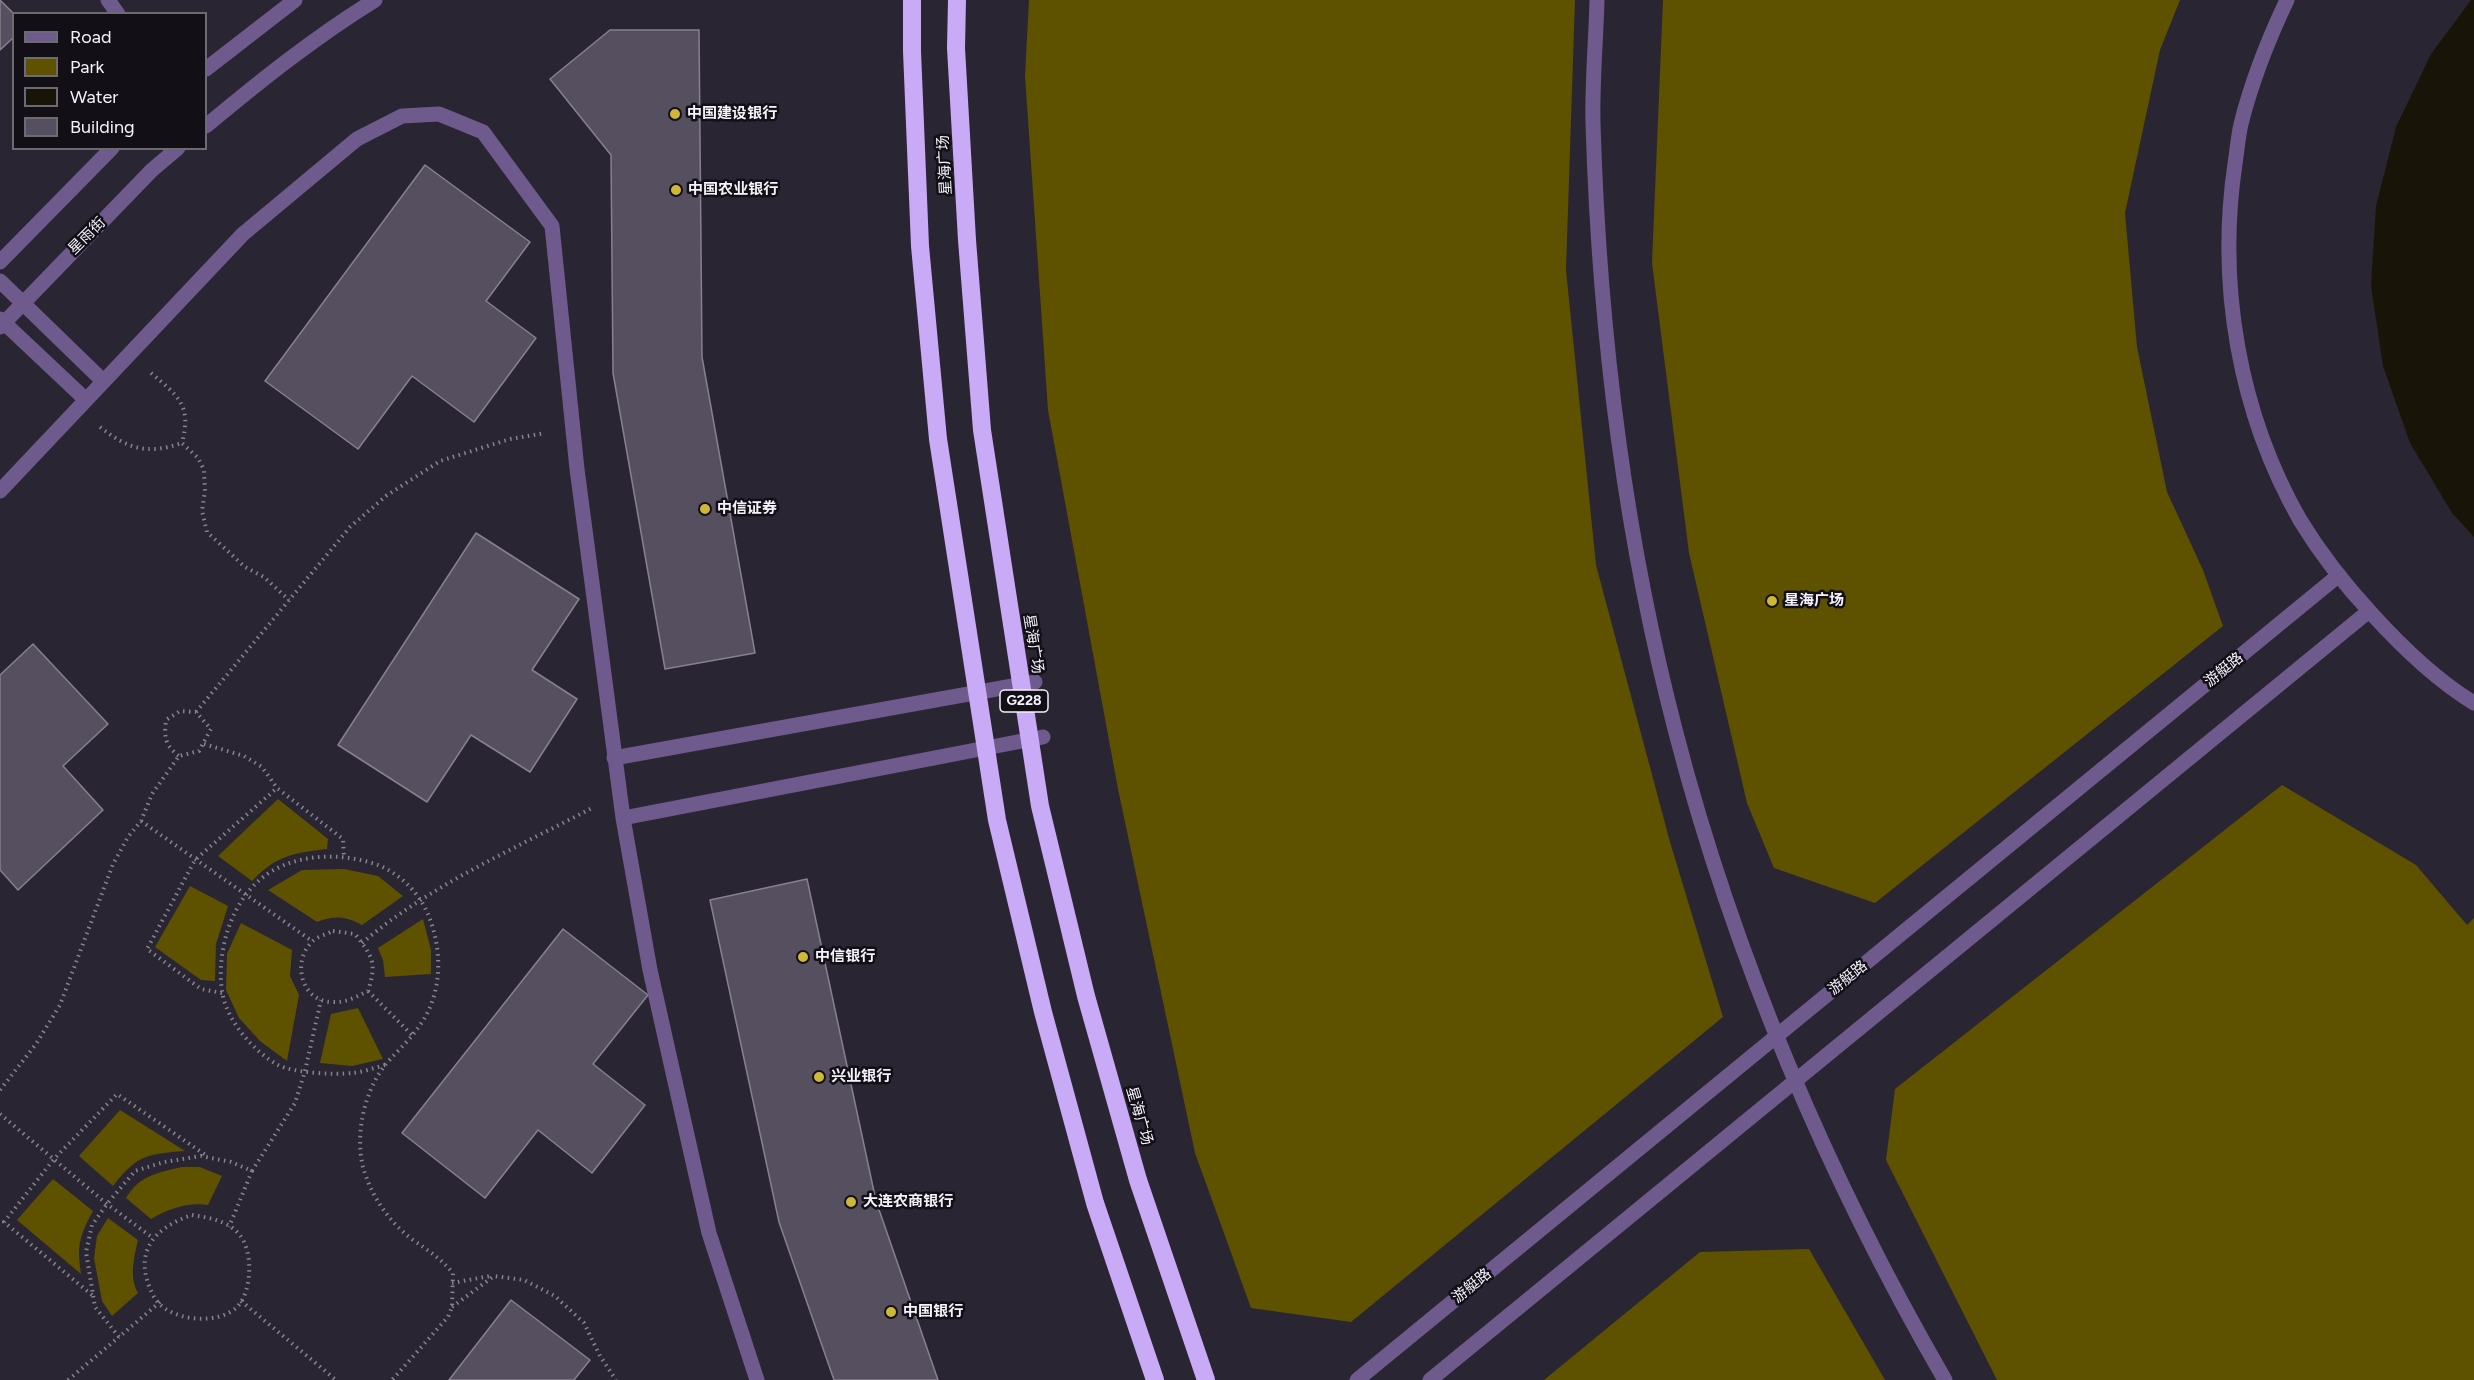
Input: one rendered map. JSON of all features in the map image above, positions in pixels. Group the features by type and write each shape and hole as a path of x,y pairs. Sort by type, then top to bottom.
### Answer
{"highway":[{"name":"星海广场","path":"912,0 920,246 936,417 997,820 1043,1012 1095,1203 1155,1380"},
{"name":"星海广场","path":"957,0 956,48 967,240 982,430 1028,683 1036,738 1040,806 1089,1008 1138,1180 1206,1380"}],"street":[{"path":"207,68 295,0"},
{"path":"207,125 264,78 350,15 375,0"},
{"path":"1597,0 1593,120 1599,253 1610,371 1626,492 1648,608 1676,733 1745,957 1796,1080 1848,1200 1945,1380"},
{"path":"2287,0 2264,47 2241,125 2228,206 2229,287 2241,368 2265,446 2301,520 2339,575 2403,648 2474,704"},
{"path":"0,491 243,234 357,139 402,116 439,114 483,132 552,226 573,429 614,758 650,970 709,1233 757,1380"},
{"path":"0,262 110,150"},
{"name":"星雨街","path":"1,323 152,170 176,150"},
{"path":"0,281 103,381"},
{"path":"1,323 81,404"},
{"name":"游艇路","path":"1356,1380 2339,575"},
{"path":"1430,1380 2368,610"},
{"path":"614,758 1028,683"},
{"path":"623,818 1036,738"}],"path":[{"path":"128,354 177,395 186,412 182,443"},
{"path":"81,404 119,441 129,446 148,450 168,448 182,443"},
{"path":"196,712 350,527 386,496 440,461 510,439 573,429"},
{"path":"182,443 198,458 204,470 205,491 202,511 207,532 245,567 264,577 289,600"},
{"path":"0,1090 36,1044 60,1005 114,864 128,837 141,821 152,794 179,756 200,751 204,744 211,729 196,712 180,711 166,720 164,737 168,748 179,756"},
{"path":"204,744 244,756 262,767 277,788 343,839 344,858"},
{"path":"222,993 201,989 147,949 195,860 277,788"},
{"path":"362,943 422,900 619,794"},
{"path":"141,821 312,941"},
{"path":"385,1065 353,1073 306,1071 279,1066 252,1044 235,1023 222,993 221,957 230,924 245,895 271,872 298,859 334,856 379,865 412,887 422,900 434,926 440,958 435,995 422,1023 385,1065 370,1093 360,1124 363,1167 382,1210 412,1239 439,1256 453,1273 452,1306 448,1317 392,1380"},
{"path":"333,931 355,934 370,952 375,970 368,992 346,1002 330,1002 314,997 304,986 300,970 312,941 333,931"},
{"path":"368,992 412,1036"},
{"path":"229,1227 252,1171 295,1102 306,1071 321,1000"},
{"path":"93,1295 4,1222 54,1160 117,1094 210,1158"},
{"path":"0,1114 107,1204 153,1238"},
{"path":"120,1337 95,1307 86,1252 92,1226 107,1204 135,1171 164,1162 201,1156 252,1171"},
{"path":"192,1215 216,1219 229,1227 239,1234 248,1253 250,1275 241,1302 236,1308 218,1317 197,1320 177,1315 154,1298 146,1278 146,1256 153,1238 172,1222 192,1215"},
{"path":"452,1283 494,1276 524,1280 555,1296 584,1323 600,1356 616,1380"},
{"path":"452,1306 494,1276"},
{"path":"68,1380 160,1302"},
{"path":"241,1302 336,1380"}],"green space":[{"path":"1029,0 1575,0 1566,270 1596,565 1670,842 1723,1017 1351,1322 1251,1308 1195,1153 1118,789 1048,410 1025,76"},
{"path":"1663,0 2180,0 2160,50 2125,213 2137,347 2167,492 2203,570 2223,626 1875,903 1774,868 1747,803 1689,553 1652,263"},
{"path":"2282,785 2416,865 2467,925 2474,918 2474,1380 1997,1380 1886,1160 1895,1089"},
{"path":"278,799 328,839 327,849 286,857 261,872 252,881 218,856"},
{"path":"344,869 378,876 403,896 362,925 340,918 329,918 317,922 268,890 302,870"},
{"path":"190,886 228,906 216,944 215,981 201,980 155,947"},
{"path":"423,919 431,950 431,974 385,977 383,960 378,948"},
{"path":"241,923 292,950 290,976 299,995 287,1061 260,1041 239,1018 226,990 227,954"},
{"path":"358,1008 383,1059 352,1066 320,1063 331,1014"},
{"path":"120,1110 185,1151 161,1153 144,1158 129,1168 113,1186 79,1156"},
{"path":"182,1167 200,1167 222,1176 208,1205 178,1207 151,1219 126,1198 137,1184 150,1176"},
{"path":"53,1179 93,1211 80,1241 81,1274 17,1220"},
{"path":"108,1218 138,1240 133,1274 138,1293 112,1316 102,1301 94,1258 97,1236"},
{"path":"1809,1249 1885,1380 1544,1380 1700,1252"}],"water":[{"path":"2471,0 2474,0 2474,537 2452,513 2410,443 2383,366 2371,286 2376,206 2396,127 2431,54"}],"building":[{"path":"0,0 12,12 12,39 0,50"},
{"path":"610,30 699,30 702,357 755,653 665,669 613,373 611,155 550,79"},
{"path":"425,165 530,242 486,301 536,338 474,422 412,376 358,449 265,381"},
{"path":"476,533 579,599 532,670 577,699 530,772 471,735 427,802 338,745"},
{"path":"33,644 108,724 63,766 103,810 18,890 0,870 0,675"},
{"path":"807,879 876,1201 938,1380 834,1380 779,1222 710,900"},
{"path":"563,929 648,995 593,1064 645,1105 592,1173 538,1130 485,1198 402,1133"},
{"path":"511,1300 590,1360 574,1380 449,1380"}],"place":[{"name":"中国建设银行","path":"675,114"},
{"name":"中国农业银行","path":"676,190"},
{"name":"中信证券","path":"705,509"},
{"name":"星海广场","path":"1772,601"},
{"name":"中信银行","path":"803,957"},
{"name":"兴业银行","path":"819,1077"},
{"name":"大连农商银行","path":"851,1202"},
{"name":"中国银行","path":"891,1312"}]}
